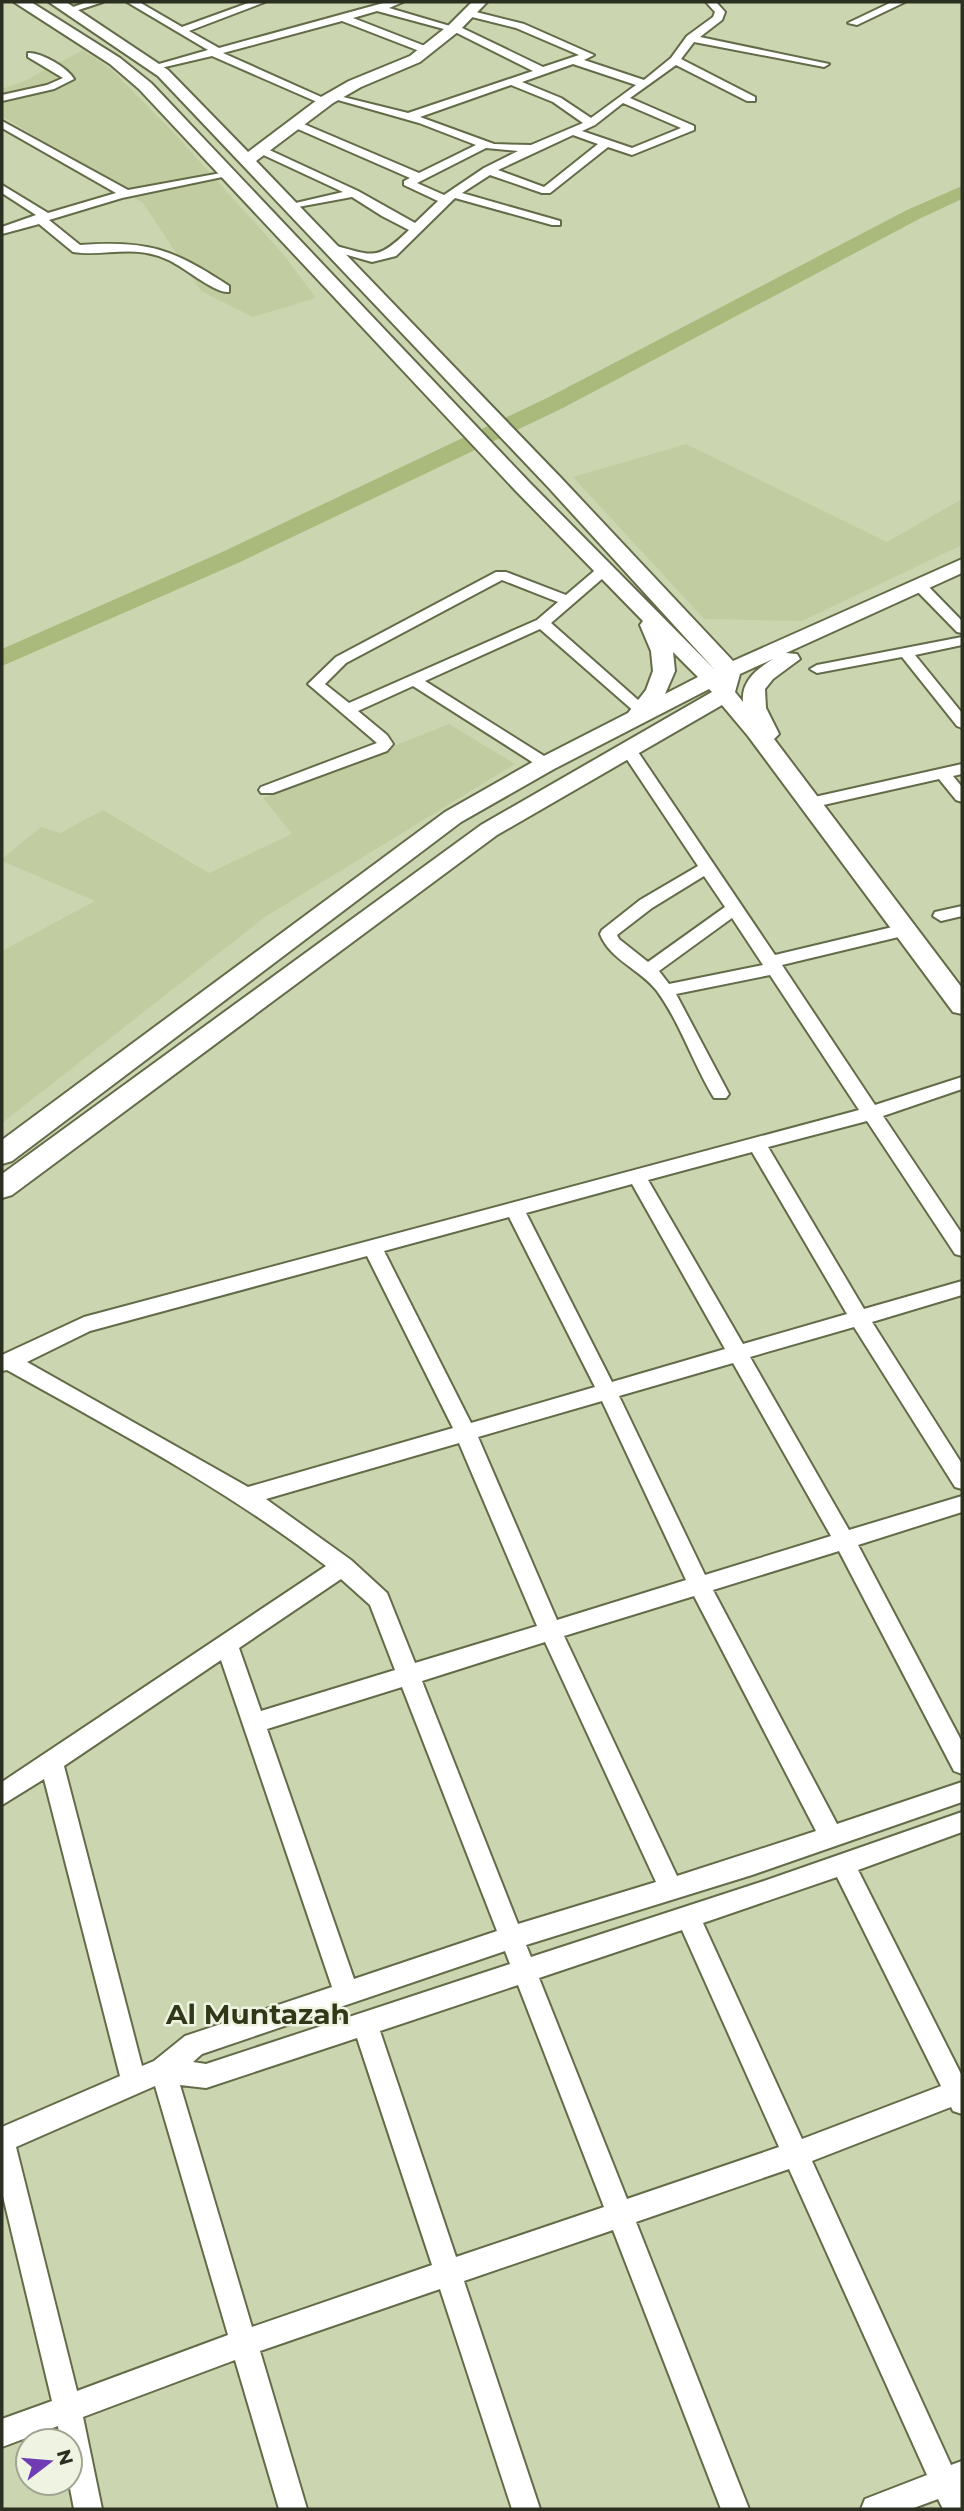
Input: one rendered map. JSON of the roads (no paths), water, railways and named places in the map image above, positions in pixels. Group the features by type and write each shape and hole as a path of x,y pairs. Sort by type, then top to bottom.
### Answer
{"street":[{"path":"21,2 115,61 145,86 522,486 722,682"},
{"path":"63,6 98,2"},
{"path":"132,2 214,51 330,99 408,117 489,145 534,148"},
{"path":"182,30 260,2"},
{"path":"156,68 398,2"},
{"path":"329,248 372,258 392,253 449,197 488,170 591,123 645,84 675,60 691,38 718,18 720,12 711,2"},
{"path":"853,23 900,2"},
{"path":"63,6 156,68 555,483 722,682 962,1006"},
{"path":"378,7 453,29 544,72"},
{"path":"246,161 330,99 415,59 453,29 474,8 589,55 408,117"},
{"path":"342,17 426,50"},
{"path":"691,38 824,64"},
{"path":"2,98 50,87 69,79 67,75 32,55"},
{"path":"675,60 751,99"},
{"path":"575,61 645,84"},
{"path":"513,82 557,100 591,123"},
{"path":"574,132 627,151 638,151 690,128 622,99"},
{"path":"2,124 127,194"},
{"path":"295,124 418,177"},
{"path":"488,170 546,191 606,144"},
{"path":"489,145 505,161"},
{"path":"489,145 408,183 449,197 556,223"},
{"path":"261,150 354,193 386,215 417,229"},
{"path":"2,231 127,194 228,173"},
{"path":"2,188 42,217 77,249 141,246 183,260 225,289"},
{"path":"291,207 354,193"},
{"path":"793,780 754,705 756,682 770,670 962,565"},
{"path":"347,710 542,623 605,569"},
{"path":"267,790 381,748 385,744 382,738 319,689 317,681 341,660 496,577 507,575 568,601"},
{"path":"2,1154 453,817 638,714 722,682 928,583"},
{"path":"928,583 944,610 962,629"},
{"path":"944,610 962,600"},
{"path":"638,714 664,678 665,653 643,607"},
{"path":"542,623 638,714"},
{"path":"817,669 962,641"},
{"path":"905,653 962,723"},
{"path":"414,680 546,764"},
{"path":"2,1188 489,830 678,721 722,682"},
{"path":"678,721 716,720 756,731"},
{"path":"628,749 962,1249"},
{"path":"810,803 962,769"},
{"path":"943,773 962,797"},
{"path":"707,867 646,904 608,934 610,943 648,970 666,990 720,1094"},
{"path":"648,970 735,908"},
{"path":"941,916 962,911"},
{"path":"666,990 905,930"},
{"path":"5,1362 84,1325 871,1113 962,1083"},
{"path":"756,1143 859,1318 962,1481"},
{"path":"636,1175 844,1540 962,1764"},
{"path":"514,1208 607,1391 699,1585 831,1837"},
{"path":"372,1246 465,1432 550,1630 671,1889"},
{"path":"248,1496 962,1288"},
{"path":"5,1362 248,1496 343,1566 379,1599 735,2509"},
{"path":"254,1723 962,1504"},
{"path":"2,1795 343,1566"},
{"path":"228,1644 347,1993"},
{"path":"51,1762 134,2083"},
{"path":"89,2509 68,2409 2,2140 163,2070 194,2045 511,1938 831,1837 962,1791"},
{"path":"163,2070 206,2076 843,1865 962,1822"},
{"path":"2,2433 244,2343 619,2216 960,2095 843,1865"},
{"path":"688,1917 796,2154 954,2478 957,2509"},
{"path":"365,2023 526,2509"},
{"path":"163,2070 293,2509"},
{"path":"876,2509 954,2478"}],"waterway":[{"path":"2,658 229,558 555,403 914,214 962,192"}],"district":[{"name":"Al Muntazah","path":"258,2014"}]}
